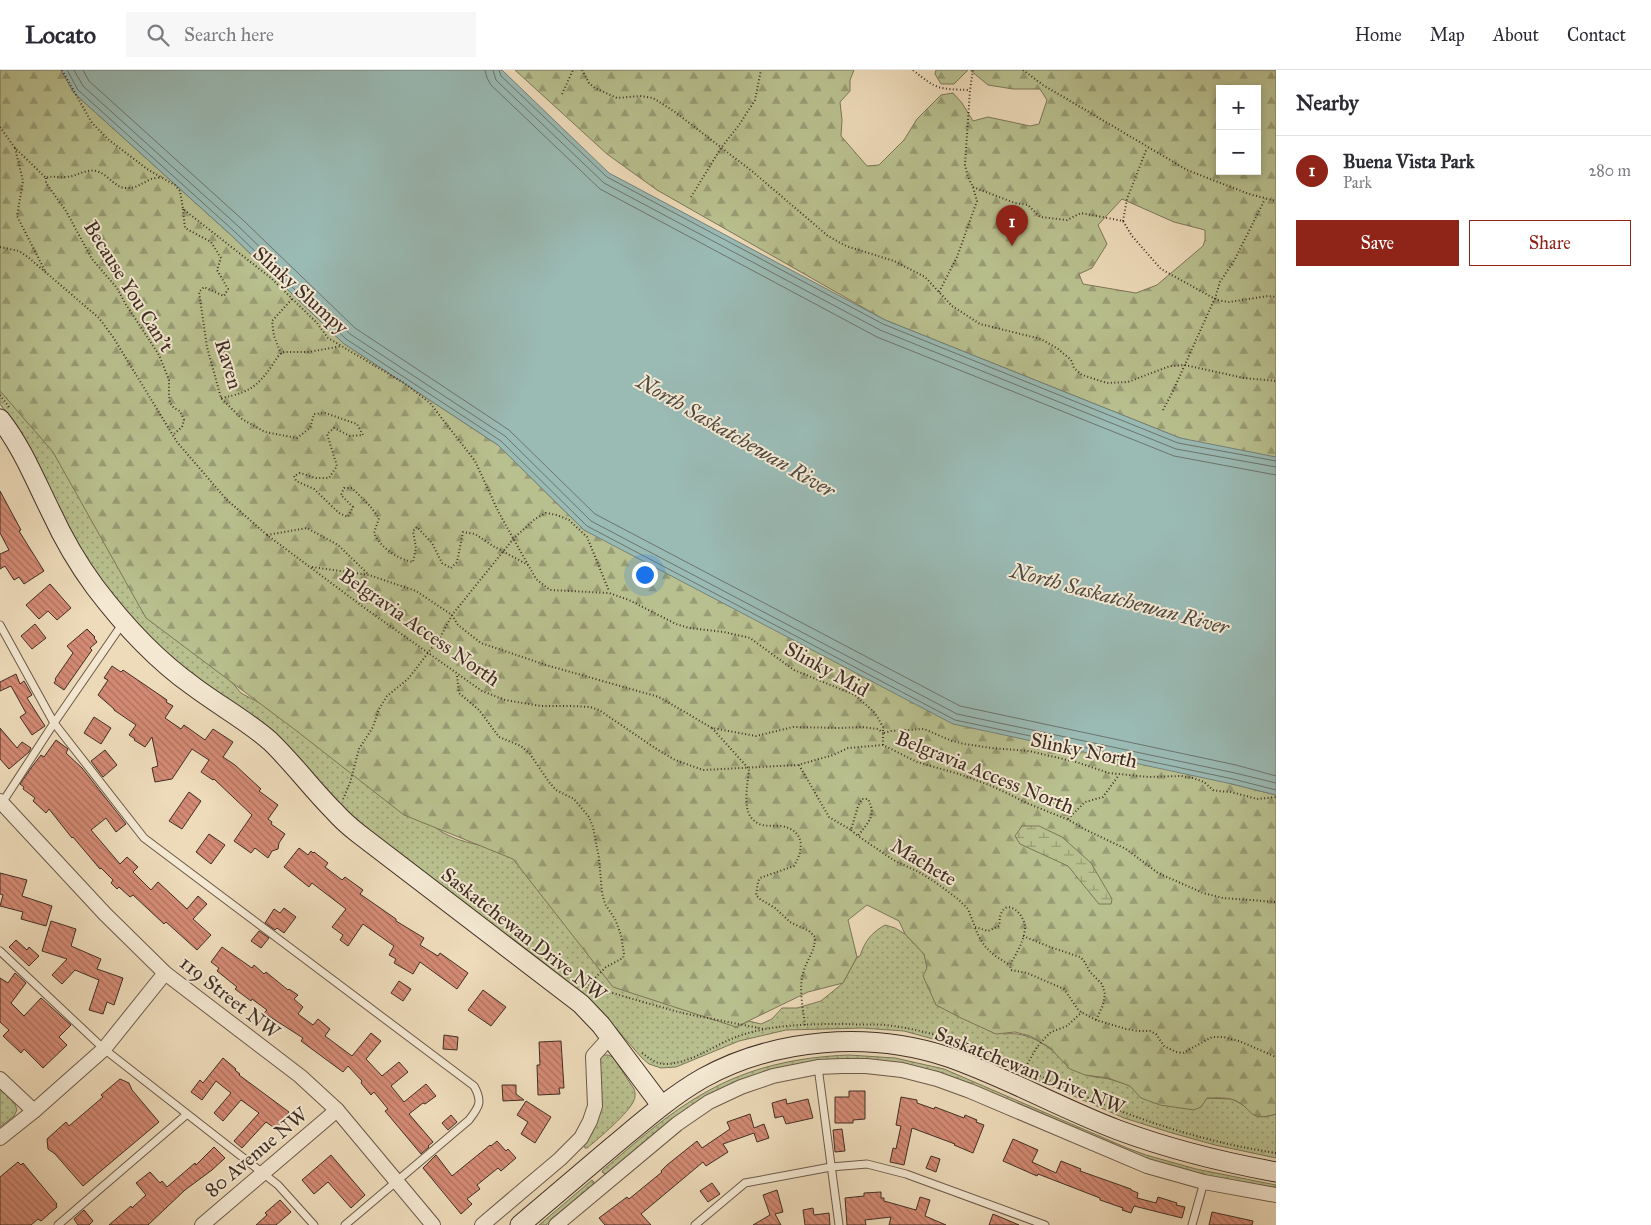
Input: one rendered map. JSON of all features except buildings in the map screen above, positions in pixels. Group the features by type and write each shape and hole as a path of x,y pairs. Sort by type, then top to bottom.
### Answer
{"street":[{"name":"Saskatchewan Drive NW","path":"6,415 8,429 31,469 52,514 76,558 123,623 161,661 269,741 334,812 359,834 581,1004 601,1025 661,1105 704,1078 730,1065 764,1054 802,1045 838,1042 893,1044 949,1057 1116,1129 1149,1141 1225,1162 1276,1172"},
{"name":"119 Street NW","path":"1,803 105,914 166,973 320,1093 337,1110 434,1225"},
{"path":"0,1138 34,1111 104,1049 166,973"},
{"path":"482,1225 560,1159 581,1138 595,1106 593,1056 610,1037"},
{"name":"Saskatchewan Drive NW","path":"556,1225 677,1124 709,1102 741,1087 773,1076 818,1067 866,1066 902,1070 936,1079 970,1091 1147,1166 1204,1182 1276,1195"},
{"path":"0,1079 34,1111"},
{"path":"520,1225 661,1105"},
{"name":"80 Avenue NW","path":"202,1225 337,1110"},
{"path":"589,1166 604,1184"}],"lane":[{"path":"1,803 123,623"},
{"path":"0,625 54,723 144,838 474,1086 479,1096 478,1107 468,1120 345,1225"},
{"path":"0,950 104,1049 278,1186 314,1225"},
{"path":"818,1067 839,1225"},
{"path":"58,1225 186,1115"},
{"path":"695,1225 745,1183 831,1167 867,1164 906,1174 1045,1225"},
{"path":"1192,1225 1204,1182"}],"path":[{"path":"62,70 92,123 108,140 175,185 180,190 183,209"},
{"path":"562,94 573,70"},
{"path":"582,70 589,83 595,88 617,98 640,96 653,98 675,112 778,192 812,224 828,236 846,246 894,262 925,277 952,306 980,324 1041,340 1058,349 1082,375 1107,383 1128,382 1170,366 1185,365 1244,378 1276,381"},
{"path":"691,197 721,148 755,100 761,70"},
{"path":"913,70 931,85 939,88 970,90"},
{"path":"938,293 957,257 977,201 965,165 973,70"},
{"path":"1023,70 1043,85 1187,170 1231,188 1276,201"},
{"path":"0,127 15,148 46,178 51,176 66,177 84,171 94,171 101,173 117,186 132,188 151,179 162,177"},
{"path":"15,148 23,180 17,216 47,275"},
{"path":"1148,148 1127,199 1123,221 1132,236 1161,269 1215,298 1229,302 1268,296 1276,297"},
{"name":"Because You Can't","path":"46,178 46,183 66,211 92,259 117,288 159,354 169,380 168,395 170,403 180,411 184,420 182,428 173,435"},
{"path":"973,187 1015,203 1028,205 1040,217 1067,220 1081,213 1123,221"},
{"path":"1163,410 1215,298 1220,282 1235,259 1265,199"},
{"name":"Slinky Slumpy","path":"183,209 271,278 318,322 328,338 404,383 430,403 475,461 499,513 514,538"},
{"name":"Raven","path":"183,209 185,228 211,242 221,258 217,270 228,290 224,296 204,287 199,292 207,347 221,398 242,419 265,432 297,438 310,428 314,414 325,413 357,424 362,435 350,436 334,428 327,434 337,466 329,478 316,478 300,473 294,476 296,482 314,489 339,513 348,517 353,507 341,495 344,488 352,488 379,518 374,534 379,544 403,560 413,562 416,548 413,531 417,527 432,543 442,563 451,568 457,562 463,532 475,534 504,552"},
{"name":"Belgravia Access North","path":"0,247 19,252 29,258 99,318 113,337 173,435 226,500 267,535 366,610 482,691 504,700 541,706 590,707 599,710 675,760 703,770 799,765 848,748 883,746 917,762 992,786 1029,804 1068,819 1084,829 1126,849 1158,873 1203,893 1223,898 1276,902"},
{"path":"281,354 274,336 272,321 292,299"},
{"path":"221,398 239,394 262,381 283,352 322,351 343,346"},
{"path":"0,395 6,415"},
{"path":"341,801 350,783 359,749 373,727 379,708 387,696 408,679 442,636 452,615 514,538 535,519 546,513 557,515 569,520 587,537 609,592"},
{"path":"267,535 307,528 338,545 370,575"},
{"name":"Slinky Mid","path":"514,538 536,579 550,590 609,592 676,624 750,638 794,670 855,695 874,713 883,727 884,733"},
{"path":"504,552 529,566"},
{"path":"310,567 370,575 416,591 452,615 458,624 481,643 546,665 659,697 712,728 749,769 747,801 749,814 754,822 760,825 781,826 793,830 801,841 801,850 794,866 760,878 756,895 775,908 790,922 809,931 815,937 812,954 804,969 801,987 805,1025"},
{"path":"457,674 459,693 479,710 499,737 521,746 530,754 556,790 574,799 582,807 593,827 601,866 602,893 605,904 615,919 621,935 624,954 623,958 606,968 583,989"},
{"path":"712,728 756,736 793,727 862,727 878,729 884,733 883,746"},
{"name":"Slinky North","path":"884,733 924,729 952,741 991,748 1029,751 1119,775 1187,777 1204,782 1218,792 1231,792 1257,799 1276,798"},
{"path":"799,765 829,817 851,830 858,806 862,799 866,798 870,804 872,816 858,836"},
{"path":"1068,819 1085,802 1103,797 1119,775"},
{"name":"Machete","path":"851,830 895,861 919,872 958,899 968,909 982,943 991,953 1010,965"},
{"path":"975,927 988,931 994,929 999,926 1001,913 1006,909 1013,908 1019,911 1025,927 1018,951 1010,965 1011,970 1027,973 1064,988 1082,1012 1096,1020 1139,1031 1150,1030 1156,1034 1164,1046 1176,1052 1183,1053 1212,1037 1223,1037 1239,1041 1276,1057"},
{"path":"1023,936 1073,954 1084,961 1090,972 1102,984 1105,994 1103,1005 1096,1020"},
{"path":"583,989 588,993"},
{"path":"583,989 612,993 682,1013 766,1029"},
{"path":"1024,1070 1037,1046 1051,1032 1067,1026 1082,1012"}],"green space":[{"path":"0,70 61,70 74,93 231,235 343,343 498,445 584,530 1232,784 1276,795 1276,1114 1255,1116 1240,1103 1224,1098 1207,1098 1201,1107 1194,1110 1160,1105 1141,1098 1130,1086 1108,1078 1085,1075 1070,1069 1049,1047 1030,1036 1015,1032 996,1034 961,1018 936,1005 923,976 927,968 924,954 905,934 899,921 867,905 848,920 857,957 843,983 808,992 736,1027 613,987 513,859 404,815 298,732 146,618 53,452 0,391"},
{"path":"515,70 854,70 850,80 850,91 840,102 841,136 867,166 879,165 904,140 917,119 941,95 953,93 962,103 973,121 988,117 1030,126 1039,124 1047,100 1040,89 1013,89 988,85 970,70 1276,70 1276,463 1180,438 885,320 657,190 607,154","holes":["1122,199 1174,222 1205,230 1205,240 1203,246 1157,285 1136,293 1083,284 1079,274 1092,268 1107,244 1098,225"]},
{"path":"936,70 968,70 954,84 941,84 935,74"},
{"path":"0,360 226,675 241,693 269,708 415,808 432,825 444,833 465,842 522,850 730,1012 735,1028 749,1021 761,1024 772,1019 782,1008 797,1008 821,1001 843,983 869,938 885,925 905,934 924,954 936,1005 1004,1034 1027,1036 1037,1040 1073,1067 1089,1076 1109,1079 1201,1107 1206,1098 1232,1099 1265,1117 1276,1114 1276,1158 1215,1145 1124,1118 987,1058 948,1043 904,1031 862,1028 786,1030 739,1041 676,1067 661,1068 649,1064 599,1009 581,993 354,819 201,681 152,641 109,592 83,553 16,426 0,404"},
{"path":"1022,826 1039,826 1062,837 1091,863 1112,899 1111,904 1099,904 1068,866 1020,844 1015,836"},
{"path":"849,1055 895,1058 944,1069 1146,1155 1196,1169 1276,1185 1276,1190 1198,1174 1155,1162 893,1062 874,1060 849,1060 689,1108 655,1133 607,1174 602,1171 665,1119 692,1100 723,1083 757,1070 793,1061"},
{"path":"601,1056 613,1057 634,1089 635,1097 620,1118 592,1144 585,1148 584,1144 597,1121 597,1064"},
{"path":"0,1089 14,1102 17,1110 14,1116 0,1127"},
{"path":"592,1180 594,1184 546,1225 539,1225"}],"water":[{"name":"North Saskatchewan River","path":"61,70 502,70 609,173 885,320 1180,438 1276,457 1276,795 953,724 584,530 498,445 343,343 231,235 74,93"}],"place":[{"name":"Buena Vista Park","path":"1012,246"}]}
